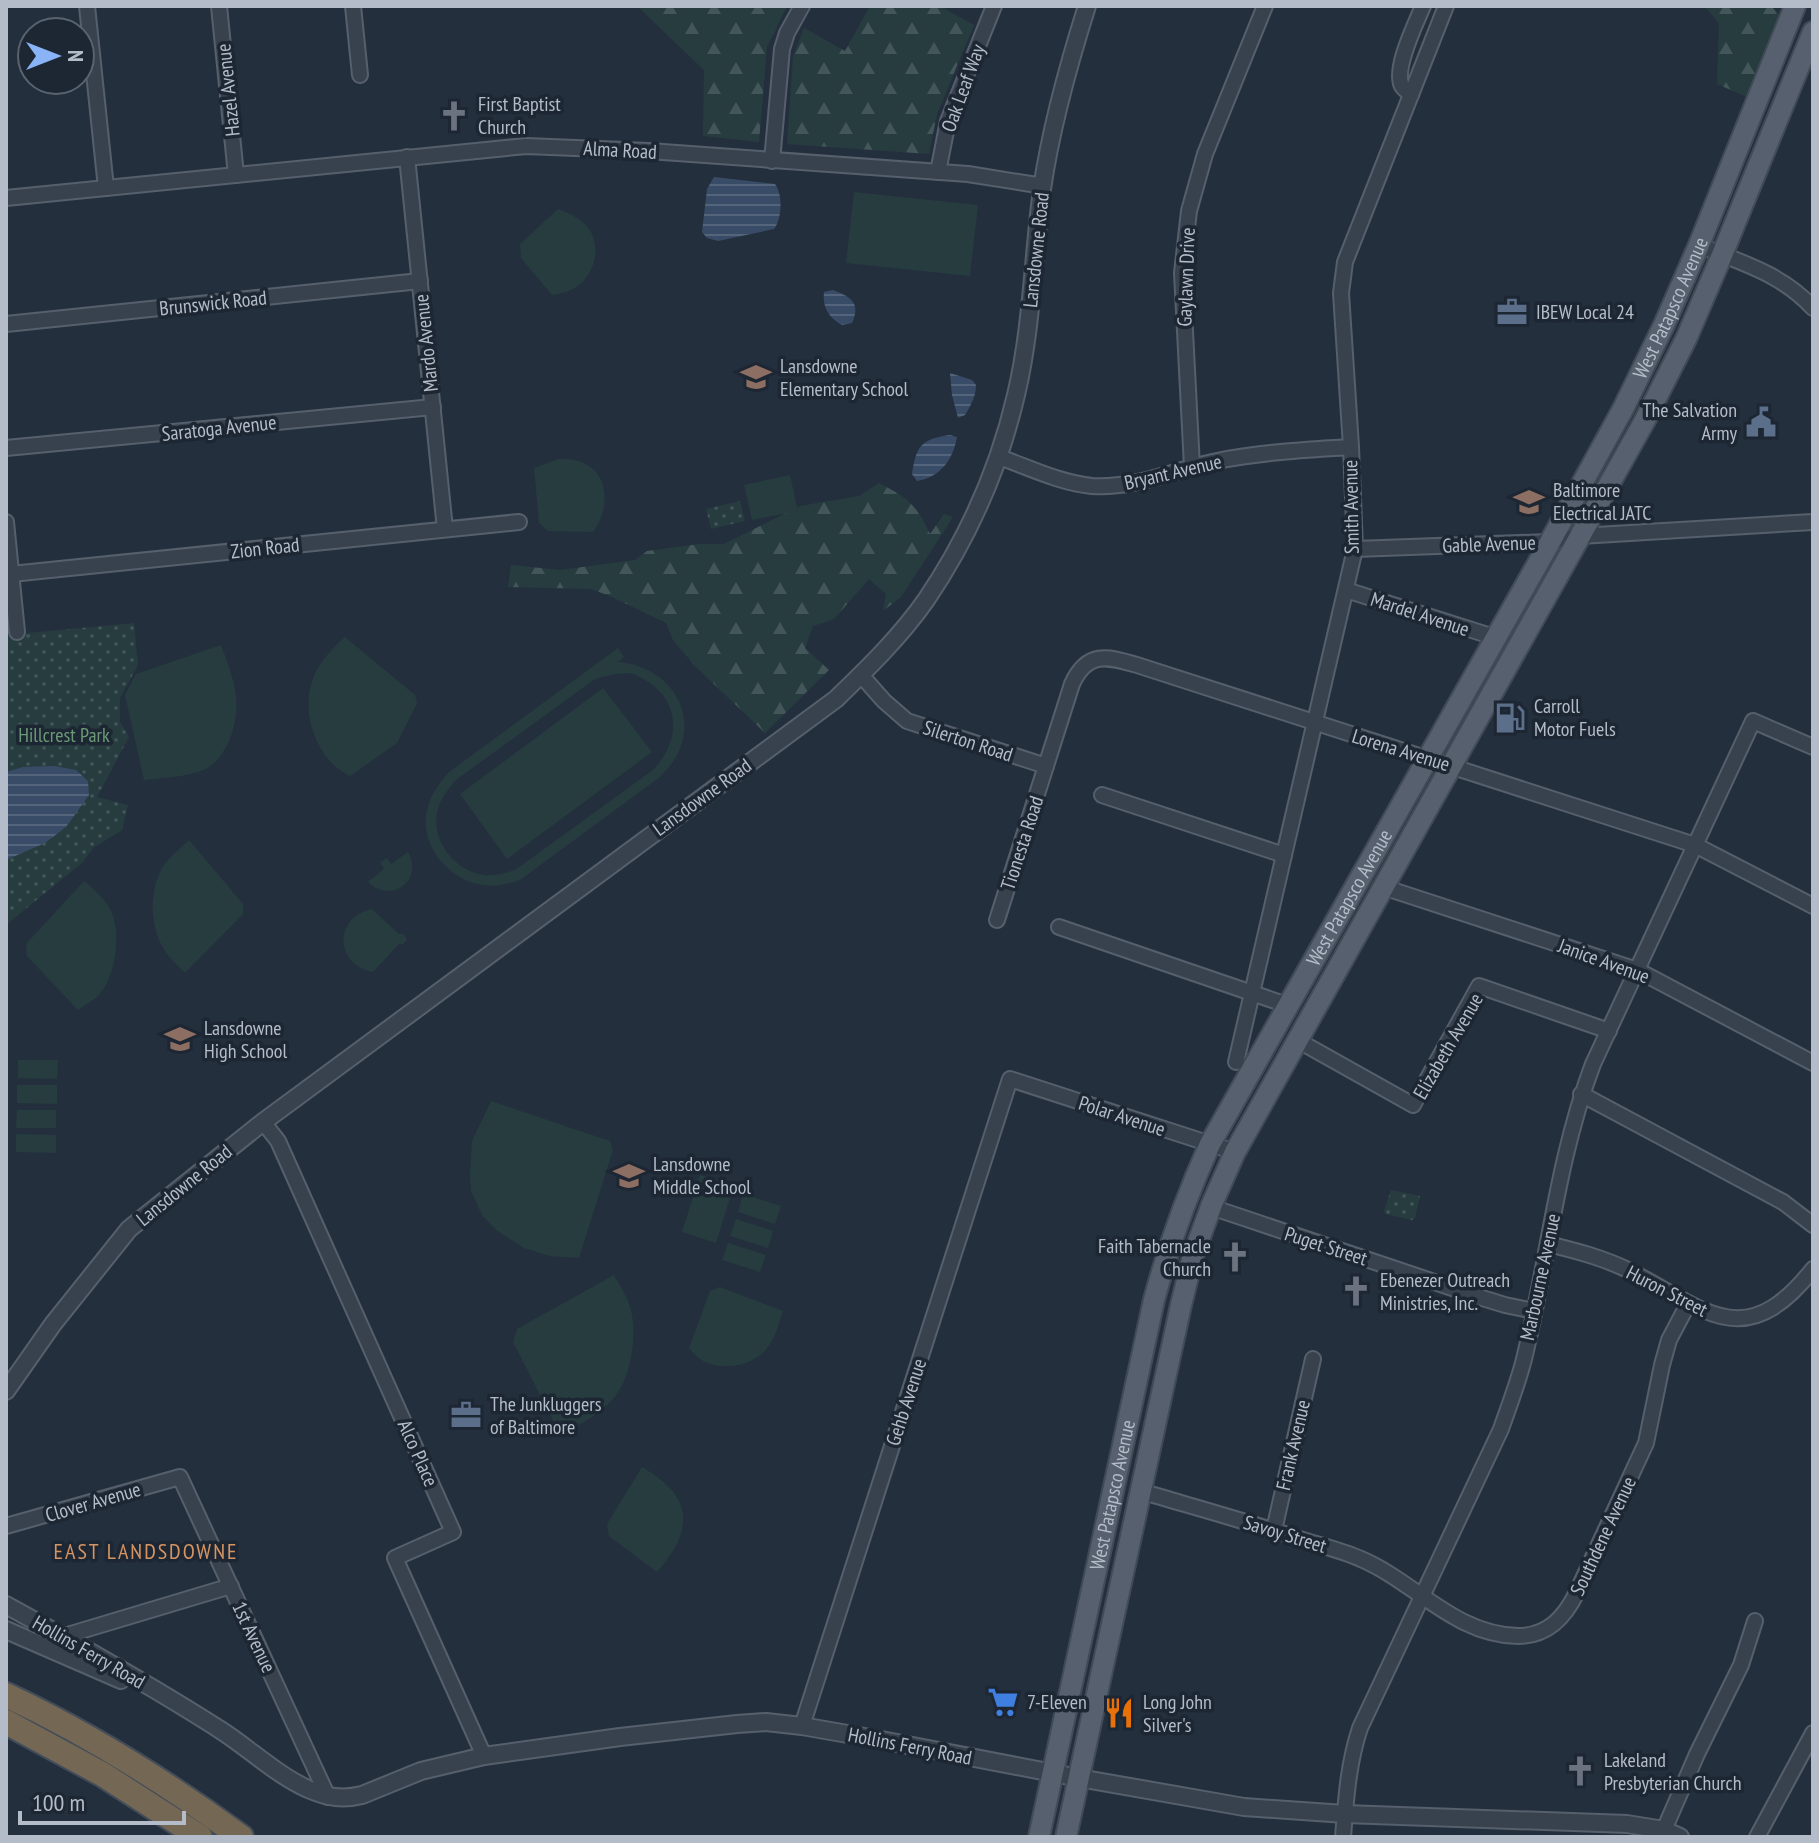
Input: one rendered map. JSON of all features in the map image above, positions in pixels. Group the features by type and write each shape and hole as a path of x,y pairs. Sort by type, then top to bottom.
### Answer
{"highway":[{"path":"6,1695 113,1752 241,1837"},
{"path":"6,1722 102,1774 200,1837"}],"main road":[{"name":"West Patapsco Avenue","path":"1039,1837 1154,1300 1185,1200 1210,1144 1623,409 1699,245 1795,6"},
{"name":"West Patapsco Avenue","path":"1066,1837 1184,1293 1193,1256 1212,1204 1235,1152 1658,395 1722,255 1813,32"}],"street":[{"path":"87,6 106,188"},
{"name":"Hazel Avenue","path":"219,6 236,175"},
{"path":"353,6 360,75"},
{"path":"772,161 782,49 802,6"},
{"name":"Oak Leaf Way","path":"938,172 950,113 994,6"},
{"name":"Lansdowne Road","path":"6,1391 53,1324 129,1229 263,1122 826,706 881,655 925,600 970,525 999,457 1023,362 1043,186 1056,113 1087,6"},
{"name":"Gaylawn Drive","path":"1192,467 1182,273 1189,211 1205,154 1265,6"},
{"path":"1411,95 1402,87 1399,78 1423,6"},
{"name":"Smith Avenue","path":"1236,1062 1355,549 1342,276 1446,6"},
{"name":"Alma Road","path":"6,198 526,146 968,174 1043,186"},
{"name":"Mardo Avenue","path":"407,157 445,529"},
{"path":"1699,245 1777,278 1813,308"},
{"name":"Brunswick Road","path":"6,324 420,281"},
{"name":"Saratoga Avenue","path":"6,448 433,407"},
{"name":"Bryant Avenue","path":"999,457 1076,483 1121,485 1266,453 1351,447"},
{"path":"6,522 17,632"},
{"name":"Zion Road","path":"11,574 519,522"},
{"name":"Gable Avenue","path":"1355,549 1550,542 1580,536 1813,522"},
{"name":"Mardel Avenue","path":"1346,590 1494,637"},
{"name":"Lorena Avenue","path":"1046,766 1078,672 1093,660 1114,658 1695,845 1813,906"},
{"name":"Silerton Road","path":"861,675 907,721 1046,766"},
{"name":"Marbourne Avenue","path":"1343,1837 1347,1783 1354,1745 1501,1429 1524,1359 1569,1138 1593,1064 1753,721 1813,747"},
{"name":"Tionesta Road","path":"997,920 1046,766"},
{"path":"1102,795 1284,855"},
{"name":"Janice Avenue","path":"1383,887 1637,970 1813,1063"},
{"path":"1059,927 1287,1005"},
{"name":"Elizabeth Avenue","path":"1297,1040 1413,1105 1479,986 1609,1031"},
{"name":"Polar Avenue","path":"1010,1079 1235,1152"},
{"name":"Gehb Avenue","path":"802,1726 1010,1079"},
{"path":"1581,1094 1783,1202 1813,1225"},
{"name":"Alco Place","path":"263,1122 278,1141 453,1532 395,1558 484,1756"},
{"name":"Puget Street","path":"1212,1204 1220,1210 1435,1283 1534,1311"},
{"name":"Huron Street","path":"1548,1244 1607,1260 1714,1315 1744,1318 1759,1316 1773,1309 1813,1269"},
{"name":"Southdene Avenue","path":"1421,1596 1462,1622 1499,1634 1532,1635 1559,1621 1569,1609 1646,1443 1669,1340 1688,1304"},
{"name":"Frank Avenue","path":"1274,1530 1313,1359"},
{"name":"Clover Avenue","path":"6,1526 180,1477"},
{"name":"1st Avenue","path":"180,1477 328,1797"},
{"name":"Savoy Street","path":"1140,1491 1359,1558 1393,1576 1421,1596"},
{"path":"64,1636 231,1586"},
{"name":"Hollins Ferry Road","path":"6,1605 171,1699 283,1775 328,1797 362,1795 421,1771 484,1756 620,1737 766,1722 1244,1807 1345,1814 1627,1824 1673,1835"},
{"path":"1673,1835 1697,1754 1741,1665 1755,1621"},
{"name":"Hollins Ferry Road","path":"6,1630 171,1699"},
{"path":"1757,1837 1813,1733"}],"green space":[{"path":"637,6 786,8 767,47 759,142 703,136 704,70"},
{"path":"870,6 939,6 974,25 937,114 929,154 787,144 793,56 804,28 845,51"},
{"path":"1704,6 1771,6 1780,15 1747,97 1717,84 1719,23"},
{"path":"854,192 978,205 970,276 846,263"},
{"path":"558,209 586,225 592,233 595,251 586,278 569,291 552,295 521,258 520,244"},
{"path":"558,459 581,462 599,476 605,494 604,504 593,532 548,531 539,523 534,468"},
{"path":"790,475 798,511 752,520 744,485"},
{"path":"879,483 910,503 930,534 944,514 953,517 901,597 883,611 886,594 869,579 834,619 813,626 805,648 829,670 765,733 695,666 673,640 666,623 591,589 508,587 511,565 560,570 635,560 647,551 724,544 800,506 859,496"},
{"path":"740,501 745,521 711,529 706,509"},
{"name":"Hillcrest Park","path":"134,623 138,665 120,698 120,722 129,737 97,797 128,805 122,830 93,848 83,862 6,925 6,635"},
{"path":"345,637 415,695 417,703 397,743 350,776 339,770 322,751 312,727 308,702 312,681 319,667"},
{"path":"221,645 236,692 236,715 225,749 206,769 144,780 125,695 136,674"},
{"path":"618,648 624,657 618,662 648,670 660,678 679,700 683,714 681,746 660,777 520,880 506,884 493,886 469,882 446,867 430,844 426,831 429,803 449,772","holes":["631,673 647,681 667,702 673,728 664,756 653,770 515,870 484,875 453,860 440,840 437,818 442,798 456,780 595,679"]},
{"path":"603,688 652,752 507,859 460,794"},
{"path":"189,840 243,904 243,914 185,973 161,944 154,923 153,900 162,868"},
{"path":"408,852 412,872 403,886 387,891 368,882 384,869 380,862 387,858 391,864"},
{"path":"84,881 110,909 116,941 113,966 105,987 97,997 78,1010 27,956 26,944"},
{"path":"372,909 399,934 404,934 407,940 399,944 373,972 360,968 351,960 344,941 350,921"},
{"path":"18,1060 58,1060 57,1079 18,1078"},
{"path":"17,1085 57,1085 57,1104 17,1103"},
{"path":"491,1101 610,1141 613,1150 579,1258 550,1256 524,1248 496,1230 482,1215 471,1191 472,1141"},
{"path":"17,1110 56,1110 56,1128 16,1128"},
{"path":"16,1134 56,1135 56,1153 16,1152"},
{"path":"700,1175 734,1185 716,1243 682,1232"},
{"path":"1391,1190 1420,1196 1415,1218 1385,1214"},
{"path":"743,1194 781,1206 775,1224 738,1212"},
{"path":"736,1219 773,1231 768,1248 730,1236"},
{"path":"728,1243 766,1255 760,1272 722,1260"},
{"path":"614,1275 632,1315 633,1337 628,1370 619,1390 607,1405 560,1434 513,1342 517,1329"},
{"path":"720,1287 783,1311 768,1347 755,1358 738,1365 711,1364 701,1360 689,1348 710,1291"},
{"path":"642,1467 671,1490 683,1514 678,1542 657,1572 609,1536 607,1524"}],"water":[{"path":"714,177 775,184 780,206 774,229 718,241 707,238 702,232 707,189"},
{"path":"833,290 853,302 855,316 852,323 842,325 827,312 824,292"},
{"path":"950,373 972,380 976,385 969,408 965,415 958,418 952,395"},
{"path":"950,435 957,437 949,460 932,476 917,481 912,474 918,450 932,439"},
{"path":"54,766 76,770 88,781 89,795 66,827 45,843 6,860 6,772 23,767"}],"place":[{"name":"First Baptist Church","path":"454,116"},
{"name":"IBEW Local 24","path":"1512,312"},
{"name":"Lansdowne Elementary School","path":"756,377"},
{"name":"The Salvation Army","path":"1761,422"},
{"name":"Baltimore Electrical JATC","path":"1529,502"},
{"name":"Carroll Motor Fuels","path":"1510,718"},
{"name":"Lansdowne High School","path":"180,1039"},
{"name":"Lansdowne Middle School","path":"629,1176"},
{"name":"Faith Tabernacle Church","path":"1235,1257"},
{"name":"Ebenezer Outreach Ministries, Inc.","path":"1356,1291"},
{"name":"The Junkluggers of Baltimore","path":"466,1415"},
{"name":"7-Eleven","path":"1003,1702"},
{"name":"Long John Silver's","path":"1119,1713"},
{"name":"Lakeland Presbyterian Church","path":"1580,1771"}],"district":[{"name":"EAST LANDSDOWNE","path":"146,1551"}]}
